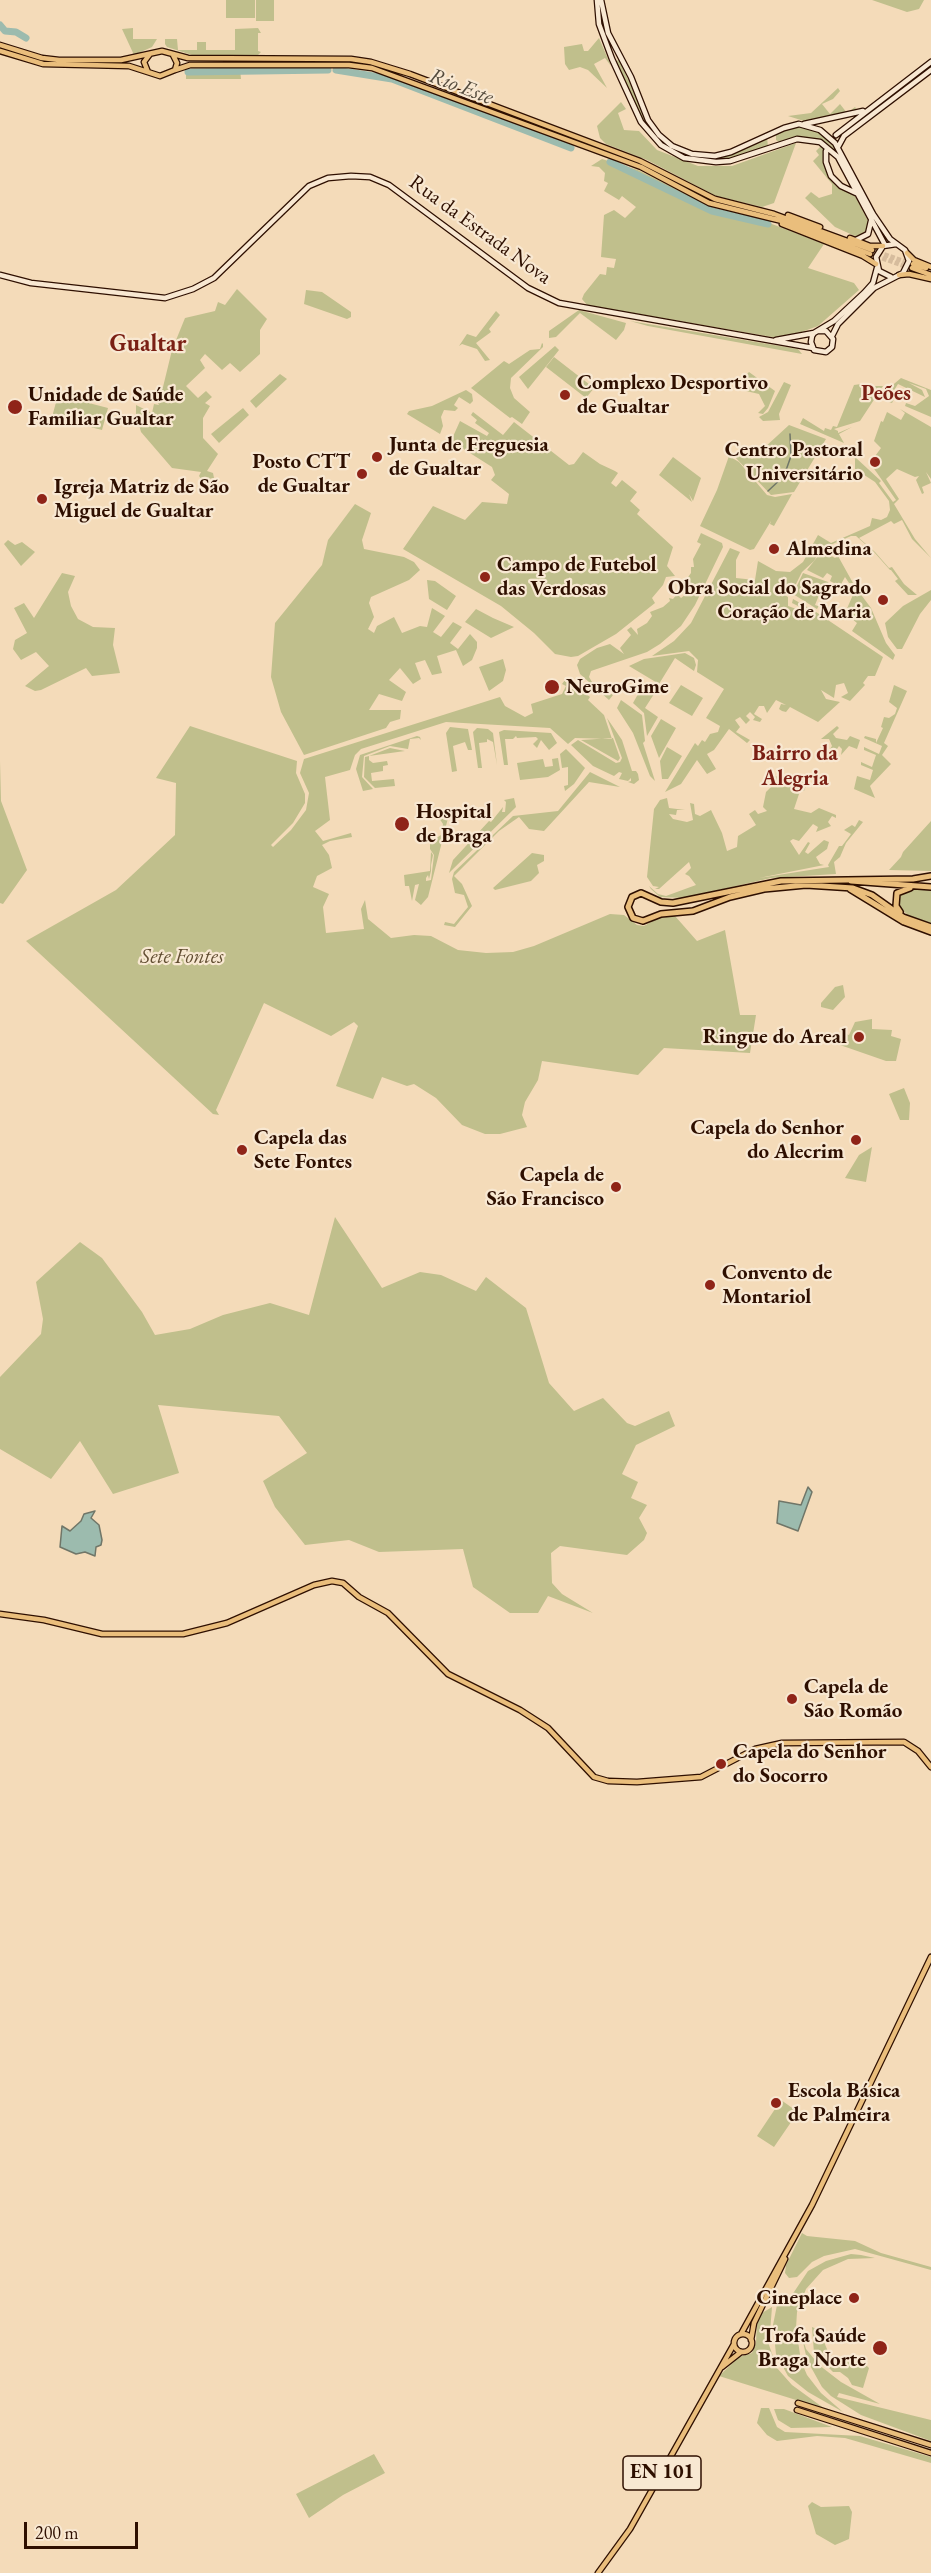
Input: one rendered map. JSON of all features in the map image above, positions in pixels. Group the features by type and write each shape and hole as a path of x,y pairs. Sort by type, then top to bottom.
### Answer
{"highway":[{"path":"931,876 851,881 834,884 764,889 730,897 693,911 653,916 645,921 637,921 630,915 628,907 631,898 645,893 666,903 689,902 764,884 834,884 868,893 906,918 931,929"},
{"path":"851,881 931,887"},
{"path":"906,918 896,906 895,897 899,890 915,886"},
{"path":"850,889 904,922 931,929"},
{"path":"653,898 656,909 653,916"}],"main road":[{"path":"597,0 612,59 642,122 661,145 673,153 692,160 716,162 730,161 802,138 825,144 838,157 884,246"},
{"path":"601,0 602,23 651,125 663,140 678,150 699,156 723,154 799,124 868,109"},
{"path":"0,45 42,58 59,60 121,60 162,51 188,58 351,59 392,67 640,161 715,199 773,216 871,252"},
{"path":"0,51 57,66 129,66 160,76 190,64 349,64 372,68 641,167 709,203 773,216 790,216 870,246 898,244"},
{"path":"148,72 144,62 150,53"},
{"path":"173,55 177,63 175,70"},
{"path":"612,59 617,59 619,55"},
{"path":"836,135 931,62"},
{"path":"838,147 844,136 931,70"},
{"path":"799,124 825,133 838,147 873,214 890,239 914,260 931,268"},
{"path":"774,132 774,139 778,144"},
{"path":"826,151 826,165 831,176 841,186 858,194"},
{"name":"Rua da Estrada Nova","path":"0,275 20,281 164,296 193,289 214,278 309,186 328,178 370,177 389,185 543,297 569,305 813,348"},
{"path":"773,216 863,256 877,266 883,274 931,277"},
{"path":"854,240 864,237 869,232 871,218"},
{"path":"884,246 877,254 877,266 871,285 834,321 816,332 811,339 813,348 820,353 829,351 833,344 832,336 838,324 874,288 907,268 907,253"},
{"path":"931,268 912,266 931,277"},
{"path":"816,332 826,331 832,336"},
{"name":"Rua da Estrada Nova","path":"765,340 795,338 816,332"},
{"path":"0,1614 44,1620 102,1634 183,1634 227,1623 314,1585 332,1581 343,1583 359,1597 387,1613 440,1668 534,1718 548,1728 594,1777 638,1782 701,1777 755,1749 782,1743 904,1742 918,1751 931,1767"},
{"name":"EN 101","path":"598,2573 630,2529 720,2369 742,2352 750,2349 754,2323 931,1957"},
{"name":"EN 101","path":"734,2344 789,2248"},
{"path":"741,2334 751,2340"},
{"path":"720,2369 734,2344 742,2352"},
{"path":"798,2403 931,2445"},
{"path":"797,2410 931,2452"}],"green space":[{"path":"226,0 255,0 255,18 226,18"},
{"path":"256,0 274,0 274,21 256,21"},
{"path":"872,0 924,0 919,9 907,12"},
{"path":"133,28 133,39 157,39 152,47 134,55 122,29"},
{"path":"258,28 261,33 258,33 258,51 261,52 258,55 192,55 167,47 165,44 165,39 177,39 178,50 197,50 197,42 206,42 206,50 235,50 235,29"},
{"path":"599,38 611,66 605,58 594,64 607,88 588,70 580,67 569,70 565,64 564,47 582,44 584,51 588,51"},
{"path":"619,60 651,129 672,149 666,146 643,120 616,61"},
{"path":"240,68 241,79 186,79 186,70"},
{"path":"838,88 840,91 833,99 822,104 830,114 840,104 847,113 855,107 858,111 804,121 788,116 811,113"},
{"path":"621,102 626,109 618,113 624,130 639,131 657,150 698,166 732,166 796,143 774,203 762,207 716,196 647,160 606,144 600,138 597,126"},
{"path":"791,127 803,127 823,133 839,155 829,145 814,138 799,137 779,142 776,140 776,133"},
{"path":"767,138 768,146 732,158 712,160 693,158 674,151 693,157 712,158 731,154"},
{"path":"821,146 824,149 823,163 828,177 836,186 855,196 868,221 866,231 857,237 835,227 805,198 811,192 819,198 832,194 832,184 813,161 819,155 816,151"},
{"path":"602,159 638,170 718,210 759,219 824,244 808,268 854,283 859,290 818,326 778,338 587,305 582,299 584,294 600,274 606,275 607,267 614,268 616,259 601,257 604,215 614,210 625,218 636,207 622,196 619,200 604,191 608,183 604,181 605,173 599,167 591,166"},
{"path":"237,289 267,319 260,330 260,354 240,372 230,363 222,370 205,354 200,360 205,368 186,386 198,398 206,391 212,397 205,403 210,406 203,418 203,438 218,454 207,471 213,473 214,478 202,480 199,476 201,472 172,468 141,432 136,405 152,413 154,404 159,405 157,401 160,386 163,387 172,350 185,318 215,311 218,302 225,305"},
{"path":"306,290 322,292 351,312 351,317 347,319 304,304"},
{"path":"579,310 626,323 624,330 616,340 580,313 556,337 549,338 549,331"},
{"path":"496,311 500,315 489,329 491,332 476,343 490,360 485,361 477,349 462,344 459,346 467,334 476,337"},
{"path":"630,321 798,349 802,354 648,326"},
{"path":"542,343 543,347 511,378 510,388 514,398 530,412 522,424 510,418 471,388 504,361 509,364 530,350 540,349"},
{"path":"555,346 559,350 528,389 519,377"},
{"path":"554,357 594,388 586,398 546,367"},
{"path":"749,372 775,391 763,414 758,413 765,406 759,394 746,391 751,383 744,377"},
{"path":"280,374 287,379 256,408 250,401"},
{"path":"901,378 931,390 931,417 905,406 906,403 915,406 929,396 926,389 909,383 922,390 925,397 898,384 893,392 896,395 892,403 881,399 882,394"},
{"path":"784,382 791,385 779,414 780,420 763,421 759,417 768,412"},
{"path":"861,384 861,386 883,386 860,421 834,429 838,433 852,427 839,434 844,443 800,424 803,418 824,431 825,428 831,430 833,426 837,427 854,385"},
{"path":"466,390 472,394 473,401 470,404 459,397 454,405 458,408 455,411 444,410 441,417 443,426 440,434 407,414 409,411 432,406"},
{"path":"58,395 108,408 102,430 52,417"},
{"path":"243,408 249,415 219,443 211,434"},
{"path":"900,409 931,427 931,479 926,472 931,483 922,487 924,493 922,494 916,480 919,476 915,477 897,469 886,479 899,499 894,504 915,539 931,558 912,539 902,520 894,524 891,521 859,538 889,568 892,567 904,584 917,595 908,595 895,581 898,579 891,570 856,536 821,549 814,561 802,572 793,590 783,583 776,590 788,597 788,606 799,610 800,607 792,603 793,599 883,657 875,676 868,676 863,683 865,685 850,701 841,697 848,693 844,683 836,685 834,698 821,690 826,699 840,702 818,722 790,707 786,712 782,711 779,709 781,704 786,705 776,700 767,713 764,706 759,706 754,714 762,719 760,722 753,720 755,717 750,712 746,716 750,720 746,724 740,717 735,720 740,727 736,732 750,740 747,743 729,729 714,750 707,754 716,769 707,774 697,760 681,784 665,792 695,743 698,746 702,740 705,742 710,734 718,732 720,726 706,718 724,689 697,672 698,660 689,651 652,656 674,641 691,623 730,548 740,552 736,560 736,578 755,580 758,561 776,571 790,572 803,562 818,535 831,543 870,526 872,518 881,520 887,517 890,510 889,501 875,482 855,469 855,459 850,448 857,450 855,457 881,481 879,483 893,502 896,500 870,463 881,448 874,441 881,421 883,422 887,412 901,420 905,413"},
{"path":"473,412 503,435 514,422 569,465 574,464 583,452 618,473 611,483 616,487 622,480 637,492 630,501 640,510 637,514 673,547 667,566 675,576 666,577 663,585 652,598 655,603 616,634 578,656 555,654 501,606 403,549 433,506 465,520 482,502 507,504 509,494 491,480 495,475 492,467 451,441 460,421 487,436 489,433 475,423 477,420 471,415"},
{"path":"789,425 826,439 794,492 771,495 734,456 745,449 744,452 752,459"},
{"path":"729,456 739,462 767,495 775,497 792,494 774,526 770,524 771,521 754,549 750,550 700,526 717,490"},
{"path":"673,457 701,478 693,501 689,494 692,502 659,475"},
{"path":"355,504 371,513 362,540 364,549 404,557 414,562 420,570 409,580 371,597 369,603 374,617 368,629 374,633 377,626 394,617 402,633 420,626 427,627 432,608 445,616 433,632 441,637 453,622 462,627 450,643 458,649 470,634 477,642 477,648 472,660 463,666 456,650 437,656 442,673 432,675 425,660 415,663 421,679 413,684 400,668 389,680 406,692 402,701 379,694 369,710 401,710 400,719 390,722 386,728 304,755 281,712 271,677 275,623 322,565 328,540"},
{"path":"701,533 722,543 723,547 695,605 681,626 647,652 591,671 589,677 592,682 613,695 609,700 580,674 577,665 580,659 597,648 610,644 624,654 620,648 631,635 627,630 631,627 638,635 637,629 647,623 652,616 650,612 663,607 670,601 669,598 673,599 677,594 681,598 685,595 683,584 691,573 691,567 694,567 693,559 701,544 697,542"},
{"path":"8,540 15,545 22,542 35,552 21,566 4,544"},
{"path":"822,551 835,558 838,556 853,583 849,583 845,577 840,586 830,581 832,576 827,573 823,578 807,570"},
{"path":"62,573 75,576 68,592 71,606 78,619 93,627 115,628 113,645 120,673 92,676 86,668 35,691 25,686 49,666 36,652 21,660 13,649 15,640 27,633 14,608 24,603 34,618"},
{"path":"803,573 828,582 830,586 822,595 799,585 819,595 815,605 818,606 823,598 817,609 793,594"},
{"path":"427,580 435,581 456,596 447,610 429,599"},
{"path":"856,588 871,608 886,643 895,655 893,660 852,631 857,623 845,613"},
{"path":"931,590 931,600 920,614 902,649 897,649 888,637 885,623 903,606"},
{"path":"476,609 514,627 491,638 465,622"},
{"path":"685,653 694,658 696,665 694,671 675,658 659,684 629,666 644,659"},
{"path":"503,659 506,670 503,681 489,691 479,667"},
{"name":"Sete Fontes","path":"565,680 570,681 590,697 588,700 604,715 612,739 575,738 568,744 550,728 446,722 361,749 355,755 350,770 325,777 330,820 315,831 323,841 351,833 352,837 330,841 322,845 329,855 332,868 317,876 313,887 329,894 323,907 326,933 364,929 361,909 365,900 368,919 391,938 414,935 431,936 458,950 486,953 513,952 534,946 610,914 624,915 637,925 644,926 658,918 675,916 697,941 725,930 740,1015 756,1015 750,1053 664,1048 638,1075 542,1061 538,1080 525,1102 522,1115 527,1127 500,1134 485,1134 462,1125 436,1098 414,1084 407,1086 382,1077 373,1099 336,1086 358,1026 354,1022 331,1036 264,1003 216,1110 219,1115 213,1114 26,941 116,890 175,835 176,783 156,778 190,726 297,761 296,773 305,794 305,803 293,823 271,845 273,847 291,830 306,810 309,793 300,773 304,759 500,697 505,706 525,717 533,713 531,704 562,694 566,686 562,684"},
{"path":"681,685 703,698 692,716 669,703"},
{"path":"894,685 907,691 884,743 888,746 882,755 891,764 870,786 875,798 854,789 857,776 870,780 873,770 861,765 861,762 872,767 876,755 864,750 864,747 879,754 882,746 864,738 865,736 876,739 876,743 883,728 881,727 884,717 889,718 895,714 897,708 889,702"},
{"path":"642,687 654,694 645,708 658,717 647,736 644,713 633,703"},
{"path":"621,700 642,715 645,741 643,743 655,781 650,776 633,733 617,708"},
{"path":"607,718 622,740 632,771 638,774 639,780 634,784 628,782 631,778 628,781 619,779 622,773 619,772 614,776 593,766 571,745 578,740 616,763 620,762 622,758"},
{"path":"661,719 676,728 659,758 651,736"},
{"path":"837,726 839,728 833,734 836,738 847,740 850,736 860,740 857,749 849,746 841,755 842,749 839,746 837,749 830,749 832,746 829,739 821,739"},
{"path":"450,727 468,729 472,750 468,750 465,742 453,746 457,771 452,772 446,733"},
{"path":"477,728 488,729 493,733 497,765 493,742 487,739 487,742 479,743 482,768 478,768 473,732"},
{"path":"504,730 551,733 557,743 549,750 541,740 537,748 533,744 538,739 536,737 517,738 516,736 513,739 505,739 508,765 504,765 499,732"},
{"path":"417,736 420,737 421,740 419,738 410,739 408,749 390,746 364,756 362,777 373,789 363,791 356,769 360,755"},
{"path":"613,738 620,758 618,761 581,740"},
{"path":"667,747 682,756 668,779 662,779 660,761"},
{"path":"390,748 405,751 369,756"},
{"path":"566,749 585,768 574,784 565,791 564,786 568,785 568,767 562,768 560,754"},
{"path":"369,756 369,760 373,763 387,761 388,765 383,766 383,771 371,773 372,781 394,779 395,786 375,788 364,777 365,757"},
{"path":"558,758 560,770 548,777 520,780 517,763 543,759 545,767 553,766 552,759"},
{"path":"0,761 1,801 27,870 3,904 0,903"},
{"path":"590,772 620,787 589,782 544,831 529,829 519,817 499,831 454,876 462,884 472,906 455,927 444,925 445,922 454,924 468,907 464,895 455,893 452,879 454,872 513,816 558,811"},
{"path":"790,773 807,783 804,791 800,791 794,809 811,813 819,808 836,815 836,818 832,816 828,822 831,826 816,832 818,827 813,824 799,841 793,839 790,841 799,855 808,842 810,843 805,852 808,854 824,840 829,842 827,849 816,857 820,864 824,865 759,878 829,867 839,846 842,846 851,834 844,830 852,825 855,827 859,820 863,822 846,843 840,857 834,862 836,874 771,878 684,898 660,897 651,889 649,886 658,894 666,896 696,885 685,874 691,868 689,862 659,889 655,889 659,887 653,886 647,877 654,809 660,800 667,798 669,808 685,810 677,810 676,815 669,814 673,819 687,822 693,820 690,803 694,804 695,814 700,816 711,810 722,833 727,851 737,847 738,836 756,825 749,814 755,810 758,814 767,811 763,807 766,792 772,786 777,786 773,779 776,776 786,781"},
{"path":"514,798 516,807 449,873 453,860 503,807 502,812 505,812 506,802 504,800"},
{"path":"439,818 448,818 428,897 421,905 415,900 419,884 415,885 412,901 409,886 405,886 404,875 430,871 431,852 433,855 431,871 426,881 431,880 434,855 430,849 430,842 441,835 443,824"},
{"path":"931,821 931,871 889,870 903,852"},
{"path":"532,853 544,855 544,861 537,865 539,873 531,881 495,890 493,888"},
{"path":"908,889 931,890 931,924 910,917 899,907 898,895"},
{"path":"843,985 845,997 833,1010 821,1007 821,1003 835,987"},
{"path":"872,1019 872,1029 892,1030 891,1036 901,1039 896,1061 886,1061 840,1045 843,1033 849,1035 855,1022"},
{"path":"904,1088 910,1103 909,1120 900,1120 889,1094"},
{"path":"872,1147 866,1182 845,1178 859,1155"},
{"path":"335,1217 382,1288 420,1272 441,1275 476,1291 486,1277 526,1308 549,1383 574,1411 603,1398 627,1423 635,1426 669,1411 675,1426 636,1445 622,1474 638,1482 631,1498 647,1505 639,1518 647,1533 644,1540 627,1555 560,1546 551,1553 552,1583 562,1594 593,1613 548,1596 538,1613 510,1613 473,1587 463,1549 379,1552 349,1540 305,1545 275,1507 263,1481 307,1453 279,1416 158,1405 179,1473 113,1494 80,1441 51,1479 0,1449 0,1377 41,1334 43,1319 36,1282 80,1242 102,1258 142,1312 155,1335 190,1329 223,1315 270,1303 309,1315"},
{"path":"781,2100 798,2112 774,2147 757,2136"},
{"path":"802,2233 807,2236 855,2241 881,2253 931,2267 931,2270 855,2249 824,2256 812,2262 797,2277 789,2278 785,2273 786,2265"},
{"path":"851,2254 875,2258 848,2259 823,2270 806,2289 797,2312 796,2328 801,2361 807,2375 821,2393 843,2412 808,2392 788,2376 776,2354 773,2325 777,2305 788,2301 808,2271 826,2261"},
{"path":"772,2307 769,2345 777,2368 792,2385 825,2409 719,2376 739,2357 752,2353 756,2343 757,2322 762,2313"},
{"path":"812,2327 819,2330 832,2361 857,2356 869,2368 863,2388 852,2385 848,2378 840,2372 833,2372 814,2353"},
{"path":"801,2333 806,2349 819,2365 841,2382 880,2404 839,2393 837,2397 931,2420 931,2441 861,2415 831,2396 822,2387 807,2360"},
{"path":"761,2408 769,2408 777,2427 785,2432 860,2436 931,2457 931,2463 845,2438 817,2436 777,2441 767,2435 757,2423"},
{"path":"774,2409 784,2409 832,2427 791,2428 778,2420"},
{"path":"374,2454 385,2473 343,2495 309,2518 296,2494"},
{"path":"812,2502 821,2507 849,2506 852,2512 849,2539 835,2545 816,2534 808,2506"}],"shaded area":[{"path":"808,1487 812,1492 798,1531 777,1523 779,1501 801,1505"},
{"path":"95,1511 91,1518 99,1525 102,1540 101,1545 96,1547 95,1556 85,1552 76,1554 60,1547 62,1526 70,1531 81,1521 84,1514"}],"waterway":[{"name":"Rio Este","path":"0,25 5,31 16,32 26,38"},
{"name":"Rio Este","path":"188,72 328,70"},
{"name":"Rio Este","path":"336,70 392,79 571,148"},
{"name":"Rio Este","path":"610,162 712,211 768,224"},
{"path":"768,491 784,476 791,456 790,434"}],"tunnel":[{"path":"827,150 836,135"},
{"path":"872,250 912,264"},
{"path":"870,254 907,267"}],"place":[{"name":"Complexo Desportivo de Gualtar","path":"565,395"},
{"name":"Unidade de Saúde Familiar Gualtar","path":"15,407"},
{"name":"Junta de Freguesia de Gualtar","path":"377,457"},
{"name":"Centro Pastoral Universitário","path":"875,462"},
{"name":"Posto CTT de Gualtar","path":"362,474"},
{"name":"Igreja Matriz de São Miguel de Gualtar","path":"42,499"},
{"name":"Almedina","path":"774,549"},
{"name":"Campo de Futebol das Verdosas","path":"485,577"},
{"name":"Obra Social do Sagrado Coração de Maria","path":"883,600"},
{"name":"NeuroGime","path":"552,687"},
{"name":"Hospital de Braga","path":"402,824"},
{"name":"Ringue do Areal","path":"859,1037"},
{"name":"Capela do Senhor do Alecrim","path":"856,1140"},
{"name":"Capela das Sete Fontes","path":"242,1150"},
{"name":"Capela de São Francisco","path":"616,1187"},
{"name":"Convento de Montariol","path":"710,1285"},
{"name":"Capela de São Romão","path":"792,1699"},
{"name":"Capela do Senhor do Socorro","path":"721,1764"},
{"name":"Escola Básica de Palmeira","path":"776,2103"},
{"name":"Cineplace","path":"854,2298"},
{"name":"Trofa Saúde Braga Norte","path":"880,2348"}],"district":[{"name":"Gualtar","path":"148,344"},
{"name":"Peões","path":"886,394"},
{"name":"Bairro da Alegria","path":"795,766"}]}
